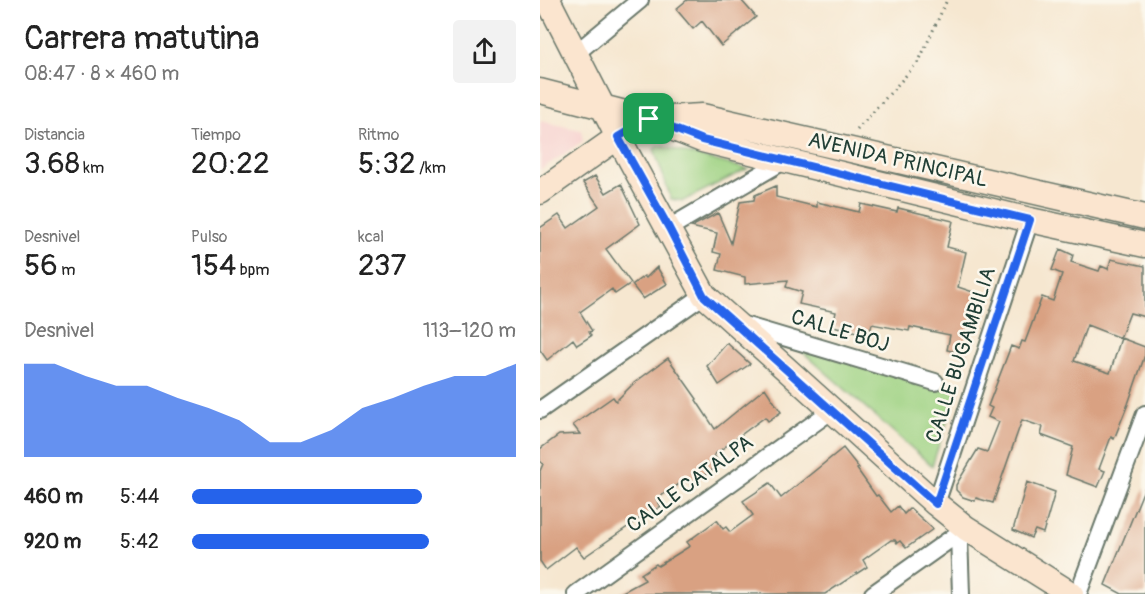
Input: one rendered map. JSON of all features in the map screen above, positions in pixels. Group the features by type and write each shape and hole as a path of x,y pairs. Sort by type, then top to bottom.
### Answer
{"street":[{"path":"548,0 618,137 704,296 936,504 963,531 1071,594"},
{"path":"575,54 640,0"},
{"name":"AVENIDA PRINCIPAL","path":"540,91 649,119 702,140 1030,220 1145,245"},
{"name":"AVENIDA PRINCIPAL","path":"649,119 702,116 1145,217"},
{"path":"540,192 618,137 649,119"},
{"path":"669,228 785,160"},
{"name":"CALLE BUGAMBILIA","path":"936,504 1030,220"},
{"path":"540,410 704,296"},
{"name":"CALLE BOJ","path":"733,322 935,382"},
{"name":"CALLE CATALPA","path":"576,594 831,411"},
{"path":"1078,594 1145,414"},
{"path":"873,594 963,531"},
{"path":"961,594 963,531"}],"path":[{"path":"842,147 919,61 947,0"}],"shaded area":[{"path":"540,121 581,130 583,141 540,170"}],"green space":[{"path":"660,146 747,169 683,201 671,199 654,149"},
{"path":"797,347 957,391 932,466"}],"building":[{"path":"687,0 741,0 756,17 721,46 702,21 693,29 676,9"},
{"path":"595,176 606,193 621,184 640,224 606,249 631,283 615,294 612,289 580,312 592,331 589,332 591,336 577,345 573,339 547,360 540,350 540,228 559,215 568,228 599,206 583,183"},
{"path":"776,186 776,197 817,207 817,202 859,212 861,204 897,212 898,208 953,221 947,247 966,252 958,287 982,295 977,313 974,313 966,354 947,350 950,335 910,327 909,331 872,324 869,335 833,326 836,312 799,304 802,292 786,287 788,280 745,284 745,277 717,270 721,254 713,252 717,233 691,227 718,213 731,243 740,202 754,200 755,195"},
{"path":"1060,249 1073,255 1071,262 1099,271 1101,266 1108,269 1111,259 1145,266 1145,317 1130,313 1120,338 1087,325 1074,361 1110,373 1121,338 1145,347 1145,355 1128,404 1114,439 1111,437 1099,469 1105,471 1098,487 1066,475 1073,447 1041,435 1043,427 1022,420 993,503 963,497 956,490 956,485 978,449 987,452 999,422 988,417 992,408 988,406 1011,346 1019,349 1022,341 1025,342 1042,297 1053,301 1062,274 1052,270"},
{"path":"657,267 667,284 643,299 632,285 644,276 646,278"},
{"path":"727,343 750,364 719,385 707,366"},
{"path":"668,358 715,429 765,388 781,412 768,421 765,417 714,455 718,462 712,465 714,469 691,484 687,479 656,499 661,506 584,557 576,547 546,570 540,561 540,471 543,464 540,461 540,449 559,435 580,434 573,425 613,397 616,401 634,383"},
{"path":"843,448 859,468 857,469 876,496 878,495 891,512 898,506 904,514 910,508 933,529 906,548 900,541 897,543 891,540 863,560 867,567 825,594 619,594 645,580 641,574 690,546 687,542 717,520 723,529 726,527 730,532 753,515 743,501 770,483 781,498"},
{"path":"1027,482 1055,492 1043,533 1035,530 1031,538 1013,530"},
{"path":"1145,487 1145,594 1122,594 1105,585"}],"route":[{"path":"649,119 702,140 1030,220 936,504 704,296 618,137 649,119"}]}
